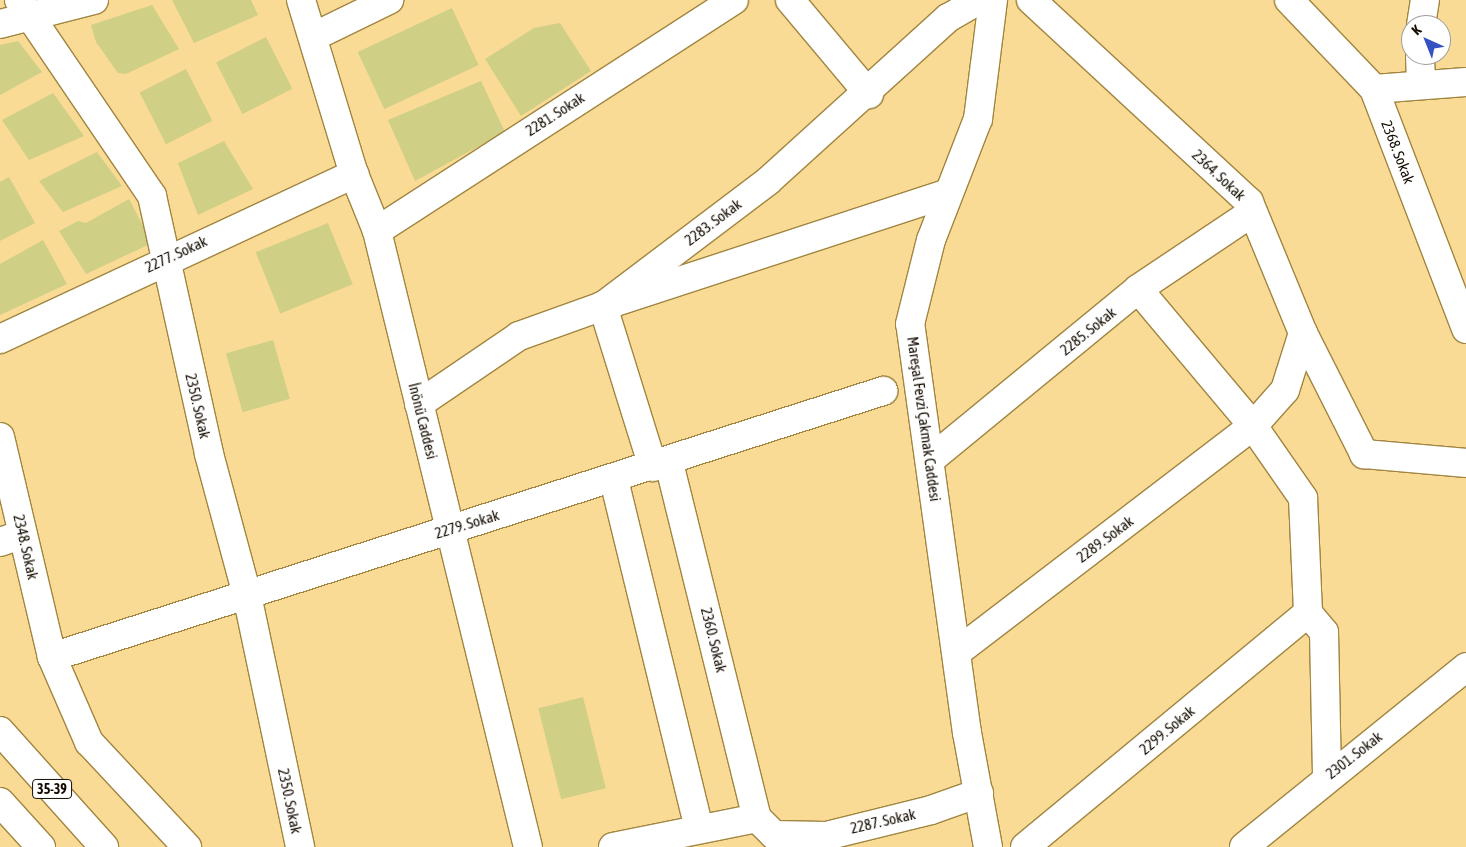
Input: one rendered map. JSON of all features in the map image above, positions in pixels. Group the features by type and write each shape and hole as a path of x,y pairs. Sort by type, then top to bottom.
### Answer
{"street":[{"path":"0,24 24,9 94,0"},
{"name":"İnönü Caddesi","path":"301,0 354,174 377,231 528,847"},
{"path":"313,37 388,0"},
{"path":"790,0 869,94"},
{"name":"2283. Sokak","path":"419,404 519,336 603,306 768,181 869,94 940,9 979,0"},
{"name":"Mareşal Fevzi Çakmak Caddesi","path":"988,847 957,652 910,324 931,240 978,119 993,0"},
{"name":"2364. Sokak","path":"1031,0 1249,202 1303,333 1364,454 1466,463"},
{"name":"2368. Sokak","path":"1290,0 1374,89 1466,329"},
{"path":"1422,15 1425,0"},
{"name":"2281. Sokak","path":"377,231 719,3"},
{"name":"2350. Sokak","path":"24,9 152,196 163,260 247,595 300,847"},
{"path":"1420,65 1421,84"},
{"path":"1374,89 1466,82"},
{"name":"2277. Sokak","path":"0,339 163,260 354,174"},
{"path":"603,306 948,193"},
{"name":"2285. Sokak","path":"930,460 1138,289 1253,212"},
{"path":"1138,289 1254,426 1303,498 1308,613 1324,632 1327,776"},
{"name":"2360. Sokak","path":"603,306 661,465 758,818"},
{"name":"2289. Sokak","path":"957,652 1254,426 1285,390 1303,333"},
{"name":"2279. Sokak","path":"52,657 450,528 614,480 883,392"},
{"name":"2348. Sokak","path":"0,437 12,538 52,657"},
{"path":"614,480 699,829"},
{"name":"2299. Sokak","path":"1026,847 1308,613"},
{"path":"52,657 89,742 186,847"},
{"name":"2301. Sokak","path":"1244,847 1327,776 1466,667"},
{"name":"35-39","path":"0,731 104,847"},
{"name":"2287. Sokak","path":"758,818 774,834 826,836 931,810 979,792"},
{"path":"0,802 41,847"},
{"path":"613,847 758,818"}],"building":[{"path":"172,0 251,0 258,15 194,43"},
{"path":"152,5 179,49 126,74 118,73 96,42 91,25"},
{"path":"452,8 479,65 384,109 358,52"},
{"path":"560,23 591,71 521,116 485,59 534,28"},
{"path":"266,37 292,89 242,114 216,62"},
{"path":"18,41 42,72 0,95 0,45"},
{"path":"186,69 212,121 166,144 140,93"},
{"path":"481,81 505,132 415,181 388,120"},
{"path":"53,93 84,136 29,160 2,120"},
{"path":"224,141 253,189 198,215 178,163"},
{"path":"97,152 122,186 63,212 39,181"},
{"path":"9,177 35,223 0,241 0,182"},
{"path":"129,199 152,243 86,274 59,231 78,221 86,223"},
{"path":"328,223 353,284 280,313 256,252"},
{"path":"43,240 67,284 0,315 0,264"},
{"path":"273,340 290,399 243,412 226,354"},
{"path":"583,697 606,788 561,799 538,708"}]}
